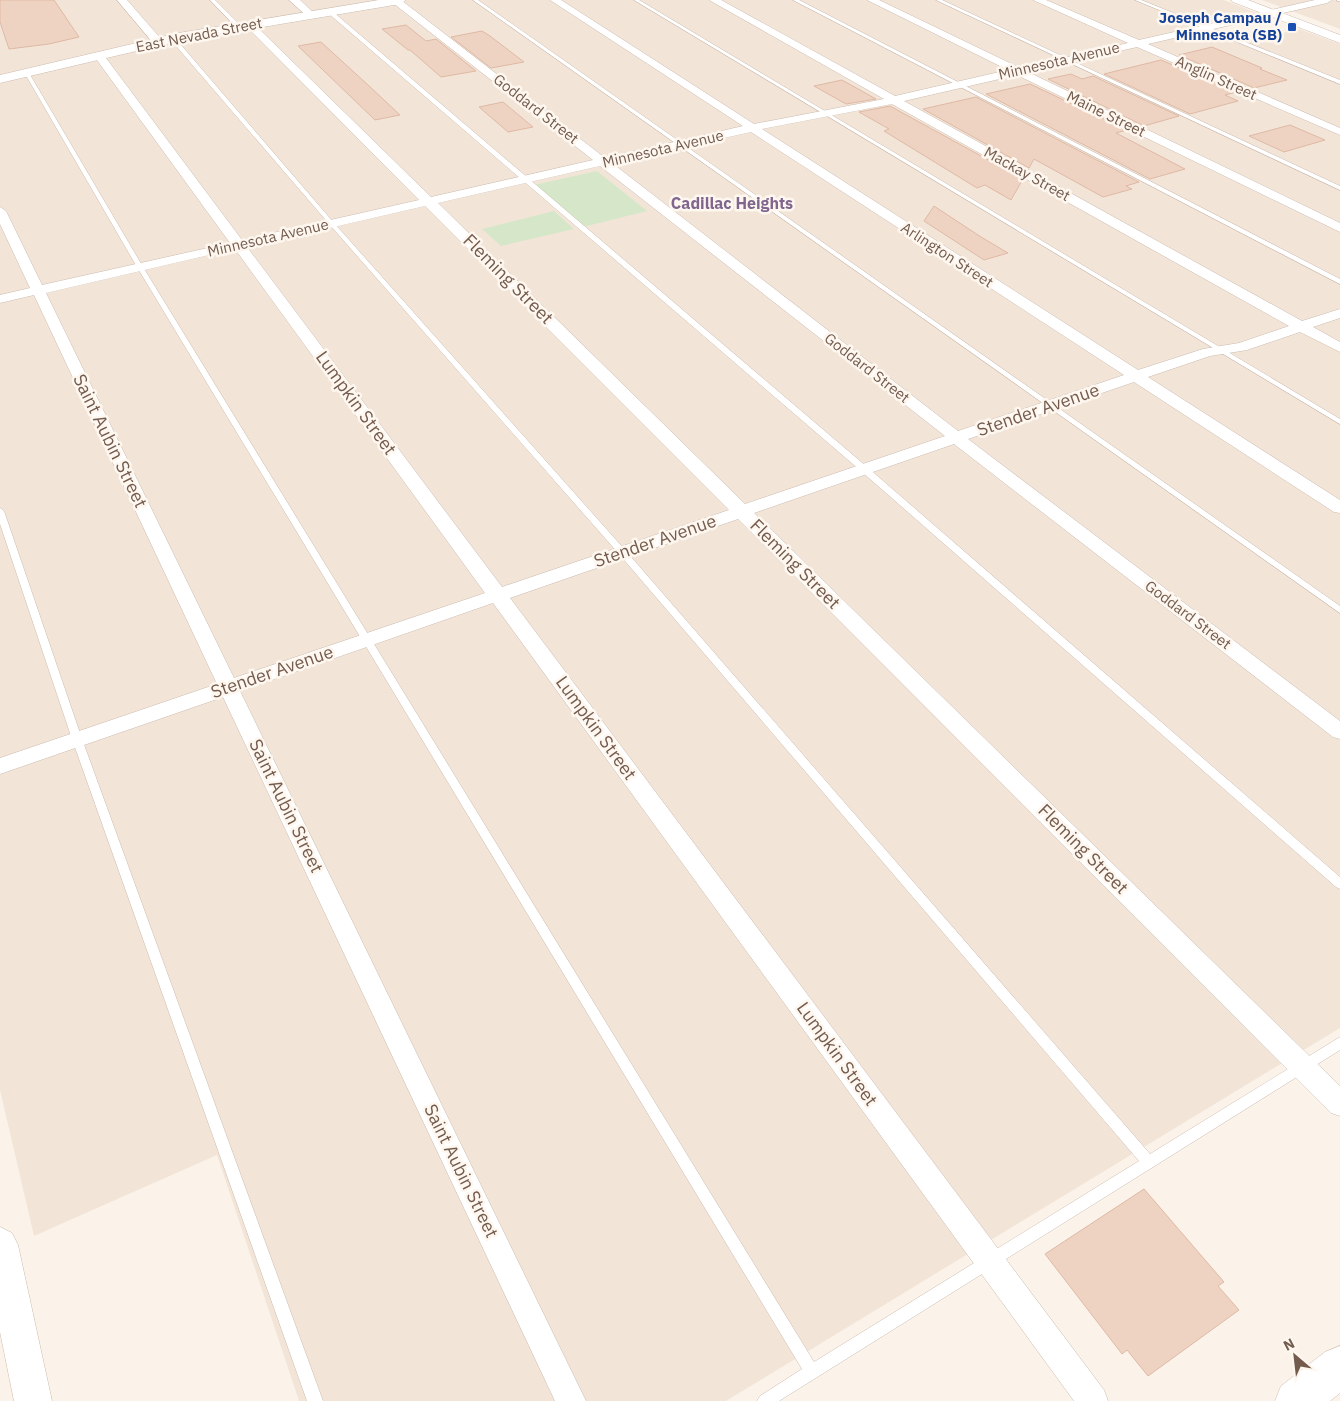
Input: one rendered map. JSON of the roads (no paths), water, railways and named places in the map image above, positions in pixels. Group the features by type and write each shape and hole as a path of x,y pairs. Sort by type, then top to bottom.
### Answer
{"main road":[{"path":"1296,1401 1340,1367"}],"street":[{"path":"122,0 158,42"},
{"path":"294,0 310,15"},
{"name":"East Nevada Street","path":"0,79 172,38 400,0"},
{"name":"Arlington Street","path":"554,0 1340,508"},
{"name":"Mackay Street","path":"714,0 1340,348"},
{"name":"Maine Street","path":"872,0 1340,228"},
{"name":"Anglin Street","path":"1038,0 1340,132"},
{"path":"1237,0 1340,40"},
{"name":"Minnesota Avenue","path":"0,299 795,118 894,100 1327,0"},
{"name":"Goddard Street","path":"387,1 603,162 957,438 1340,732"},
{"name":"Fleming Street","path":"245,26 430,202 1340,1104"},
{"name":"Lumpkin Street","path":"99,56 1093,1401"},
{"name":"Saint Aubin Street","path":"0,211 571,1401"},
{"name":"Stender Avenue","path":"10,762 1135,377 1219,350 1242,346 1340,313"},
{"path":"0,1245 34,1401"}],"lane":[{"path":"212,0 245,26"},
{"path":"475,0 682,144 1340,610"},
{"path":"636,0 1340,422"},
{"path":"795,0 1340,282"},
{"path":"938,0 1340,188"},
{"path":"1137,0 1340,82"},
{"path":"330,12 864,469 1340,884"},
{"path":"172,38 332,224 622,552 1149,1162"},
{"path":"26,73 140,267 812,1372"},
{"path":"0,511 77,739 315,1401"},
{"path":"765,1401 1340,1043"}],"place":[{"name":"Joseph Campau / Minnesota (SB)","path":"1292,27"}],"district":[{"name":"Cadillac Heights","path":"732,203"}]}
